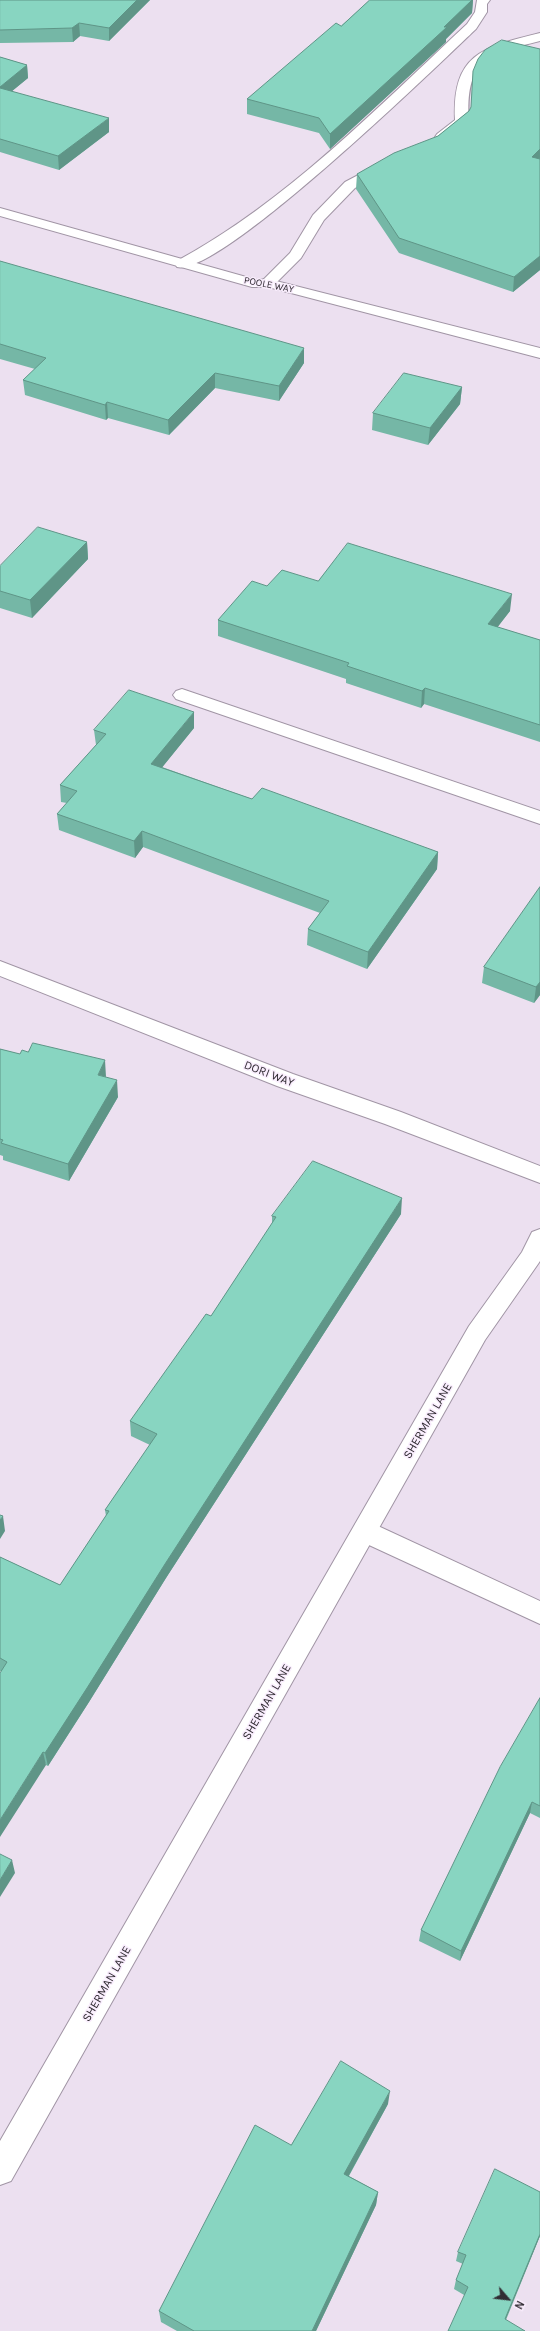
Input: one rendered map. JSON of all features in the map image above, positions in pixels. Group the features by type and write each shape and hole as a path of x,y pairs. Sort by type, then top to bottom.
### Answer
{"street":[{"path":"182,264 217,245 267,211 383,110 472,26 481,12 482,2 466,0"},
{"path":"432,146 462,121 459,98 468,70 486,54 511,44 540,37"},
{"path":"268,283 296,255 318,218 350,185 396,160"},
{"name":"POOLE WAY","path":"0,212 257,284 268,283 540,353"},
{"path":"182,695 540,818"},
{"name":"DORI WAY","path":"0,968 278,1077 393,1118 540,1175"},
{"name":"SHERMAN LANE","path":"0,2170 477,1333 530,1258 540,1238"},
{"path":"365,1531 540,1613"}],"building":[{"path":"0,0 137,0 109,28 79,23 72,28 0,30"},
{"path":"370,0 472,0 444,27 447,27 330,134 319,118 247,99 336,23 341,26"},
{"path":"502,40 540,49 540,149 532,157 540,159 540,256 514,277 399,238 357,174 394,153 438,136 469,111 471,107 473,71 478,59 485,50"},
{"path":"0,57 27,65 0,87"},
{"path":"0,88 109,118 58,156 0,139"},
{"path":"0,261 304,348 279,386 215,373 168,420 107,402 105,405 23,380 46,358 0,344"},
{"path":"404,373 462,387 430,428 373,413"},
{"path":"38,527 87,542 30,600 0,591 0,566"},
{"path":"348,543 512,594 488,624 540,640 540,725 425,688 422,691 347,666 349,663 218,620 252,581 267,586 282,570 318,581"},
{"path":"129,690 194,712 151,764 252,799 262,788 438,852 368,952 308,929 329,901 142,831 134,841 57,814 77,791 60,785 106,734 94,730"},
{"path":"540,887 540,982 536,987 484,967"},
{"path":"33,1043 105,1060 98,1075 117,1080 68,1164 1,1143 3,1140 0,1139 0,1049 20,1054 22,1050 28,1052"},
{"path":"313,1161 402,1198 165,1564 45,1753 43,1752 0,1820 0,1673 7,1662 0,1658 0,1557 60,1585 109,1511 105,1510 157,1434 130,1421 206,1314 211,1316 276,1217 272,1216"},
{"path":"540,1698 540,1806 532,1802 461,1951 421,1930 500,1767"},
{"path":"0,1854 12,1860 0,1880"},
{"path":"341,2061 390,2091 344,2174 378,2192 312,2331 194,2331 159,2311 255,2125 291,2145"},
{"path":"495,2169 540,2192 540,2234 505,2319 525,2331 448,2331 468,2287 456,2280 466,2255 458,2252"}]}
